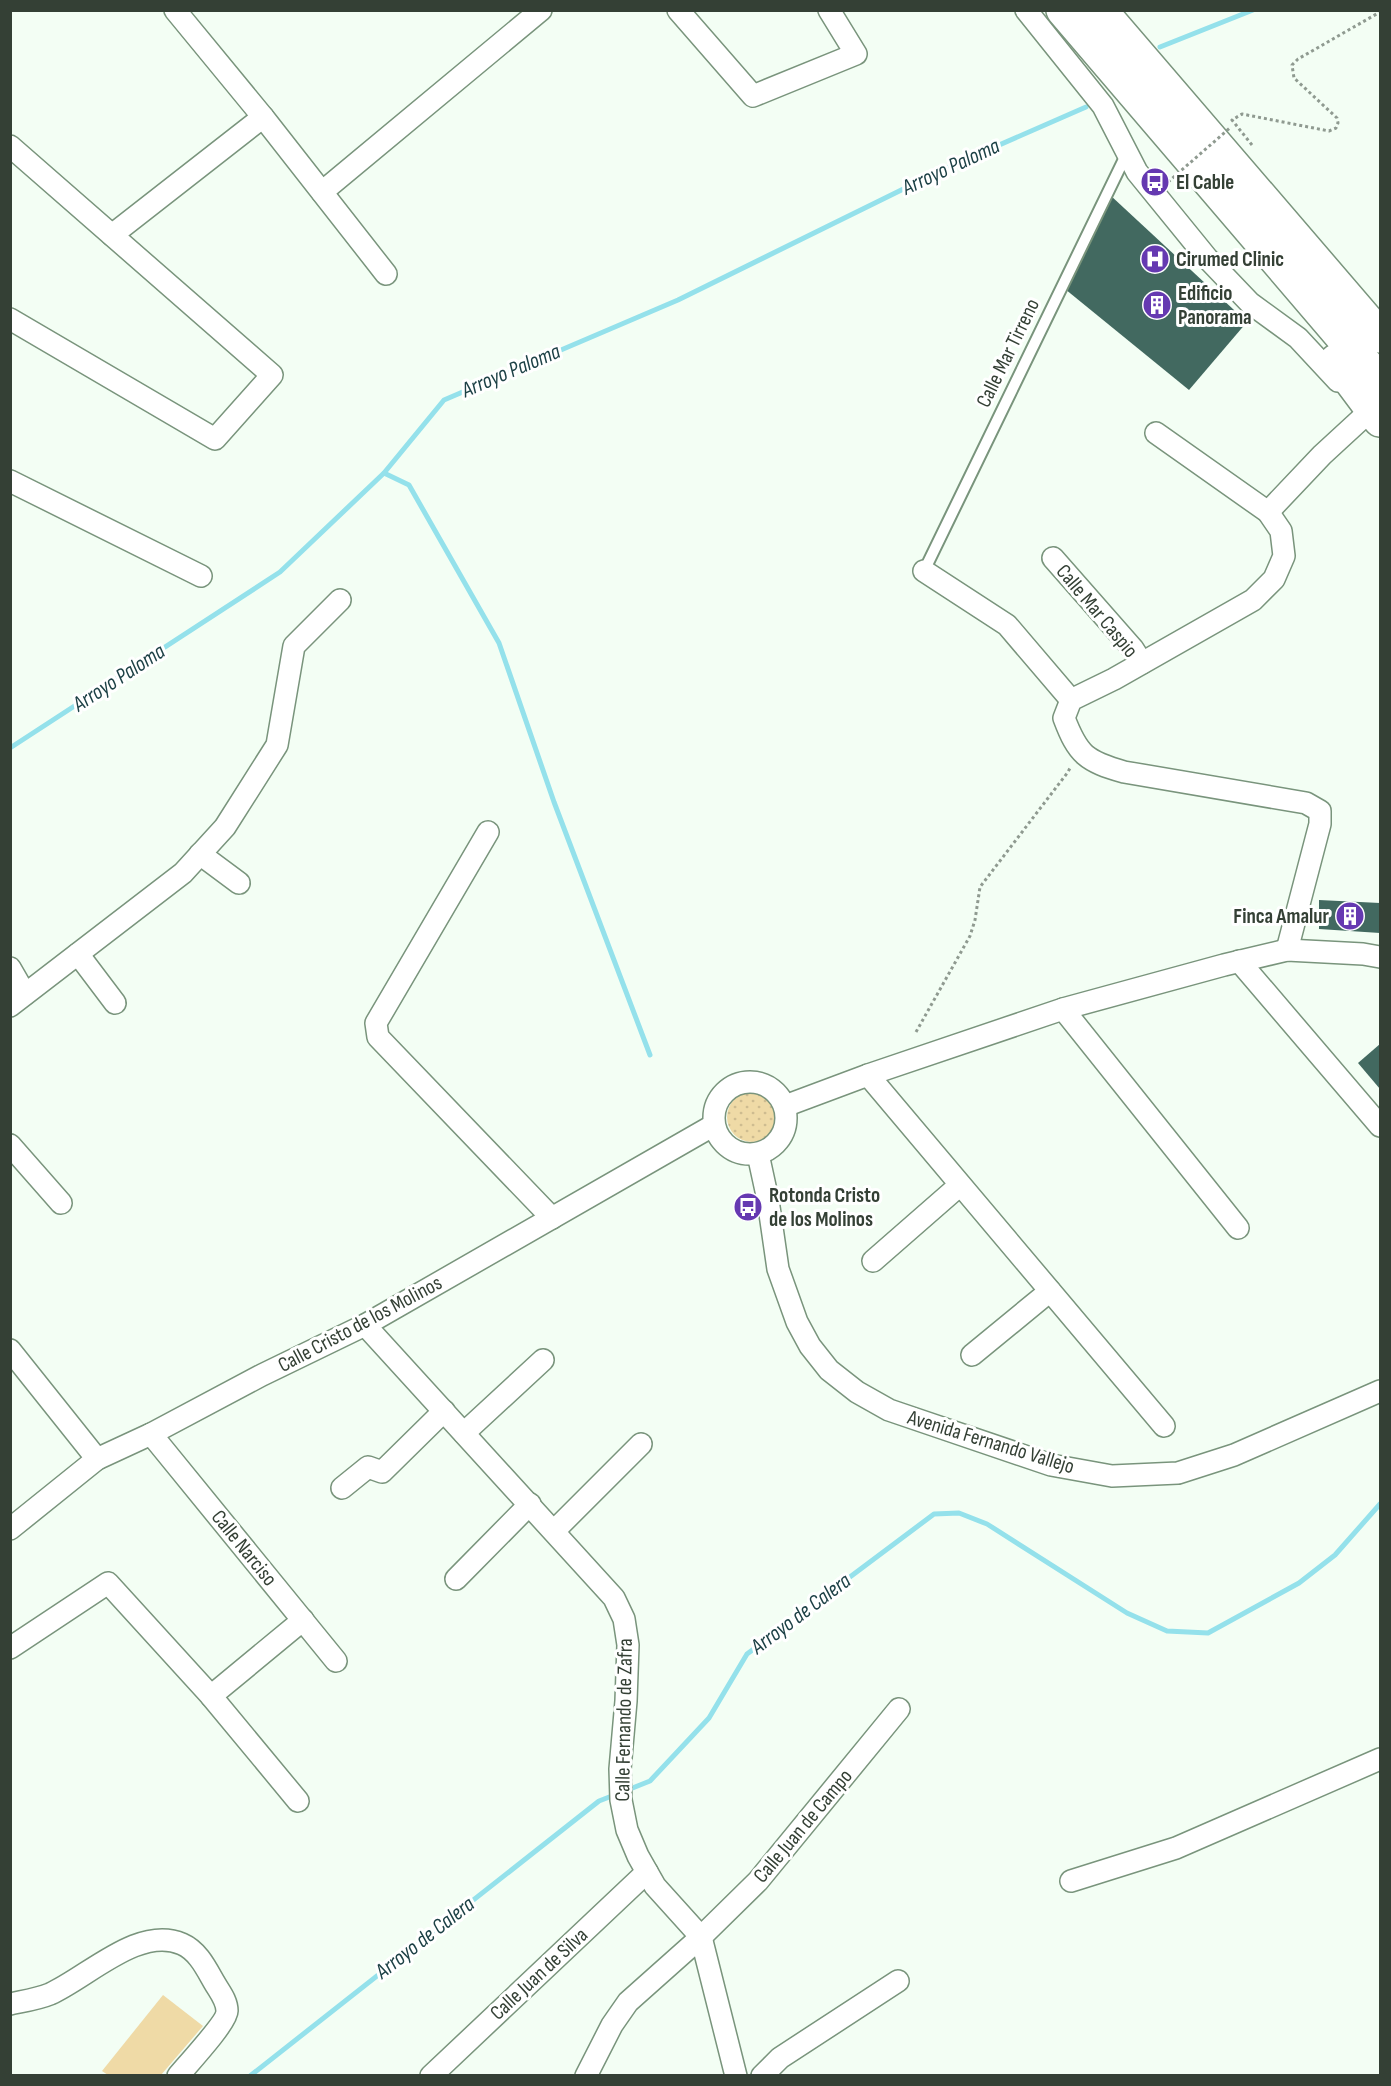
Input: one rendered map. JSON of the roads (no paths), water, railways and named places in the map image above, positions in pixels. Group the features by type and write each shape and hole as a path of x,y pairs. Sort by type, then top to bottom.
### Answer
{"highway":[{"path":"1064,10 1376,411"},
{"path":"1100,10 1380,336"}],"street":[{"path":"175,10 263,117 386,274"},
{"path":"322,192 541,10"},
{"path":"678,10 753,96 856,54 829,10"},
{"path":"1026,10 1103,106 1137,172 1207,258 1250,303 1298,338 1376,411 1322,455 1268,512"},
{"path":"112,235 263,117"},
{"path":"10,146 272,375 215,439 10,319"},
{"path":"1156,433 1268,512 1281,531 1284,556 1274,579 1253,600 1071,700 1064,718 1076,746 1100,765 1124,772 1306,802 1320,811 1320,824 1287,950"},
{"path":"10,481 201,576"},
{"name":"Calle Mar Caspio","path":"1053,558 1133,649 1142,663"},
{"path":"924,571 1007,624 1071,700"},
{"path":"10,968 18,1000 183,873 225,827 277,746 294,646 340,600"},
{"path":"488,832 376,1023 378,1037 552,1218"},
{"path":"200,854 239,883"},
{"path":"784,1106 1064,1009 1239,961 1287,950 1380,957"},
{"path":"78,954 115,1003"},
{"path":"1239,961 1380,1126"},
{"path":"1064,1009 1238,1228"},
{"path":"868,1075 1164,1426"},
{"path":"746,1082 758,1082 770,1087 779,1095 784,1106 787,1118 782,1136 769,1150 758,1154 746,1155 735,1152 718,1136 714,1125 717,1101 724,1092 735,1085 746,1082"},
{"name":"Calle Cristo de los Molinos","path":"10,1529 98,1459 365,1325 714,1125"},
{"path":"10,1145 61,1203"},
{"name":"Avenida Fernando Vallejo","path":"758,1154 768,1200 778,1269 797,1322 810,1346 830,1370 857,1392 889,1410 1051,1465 1112,1476 1178,1473 1234,1455 1380,1391"},
{"path":"873,1261 960,1185"},
{"path":"972,1355 1050,1291"},
{"name":"Calle Fernando de Zafra","path":"365,1325 614,1598 624,1619 628,1645 620,1769 627,1830 655,1886 701,1937 736,2076"},
{"path":"10,1350 98,1459"},
{"path":"464,1433 543,1360"},
{"path":"342,1488 368,1467 382,1472 444,1411"},
{"name":"Calle Narciso","path":"151,1434 336,1661"},
{"path":"554,1531 641,1444"},
{"path":"456,1580 530,1504"},
{"path":"10,1648 108,1583 211,1696 298,1801"},
{"path":"211,1696 303,1620"},
{"name":"Calle Juan de Campo","path":"586,2076 612,2025 628,2002 759,1881 899,1709"},
{"path":"1071,1881 1176,1848 1380,1759"},
{"name":"Calle Juan de Silva","path":"431,2076 647,1872"},
{"path":"10,2004 38,1999 52,1993 124,1951 145,1942 164,1940 183,1944 198,1956 226,2002 228,2013 222,2024 178,2076"},
{"path":"762,2076 780,2058 898,1981"}],"lane":[{"name":"Calle Mar Tirreno","path":"924,571 1127,153"}],"waterway":[{"name":"Arroyo Paloma","path":"1160,47 1253,10"},
{"name":"Arroyo Paloma","path":"10,748 280,572 384,473 444,400 678,300 942,170 1086,107"},
{"path":"384,473 409,485 499,643 554,802 650,1055"},
{"name":"Arroyo de Calera","path":"625,1791 650,1781 709,1718 747,1654 934,1514 959,1513 987,1524 1127,1613 1167,1631 1208,1633 1299,1583 1335,1555 1380,1504"},
{"name":"Arroyo de Calera","path":"250,2076 599,1801 617,1794"}],"place":[{"name":"El Cable","path":"1155,182"},
{"name":"Cirumed Clinic","path":"1155,259"},
{"name":"Edificio Panorama","path":"1157,305"},
{"name":"Finca Amalur","path":"1350,916"},
{"name":"Rotonda Cristo de los Molinos","path":"748,1207"}]}
